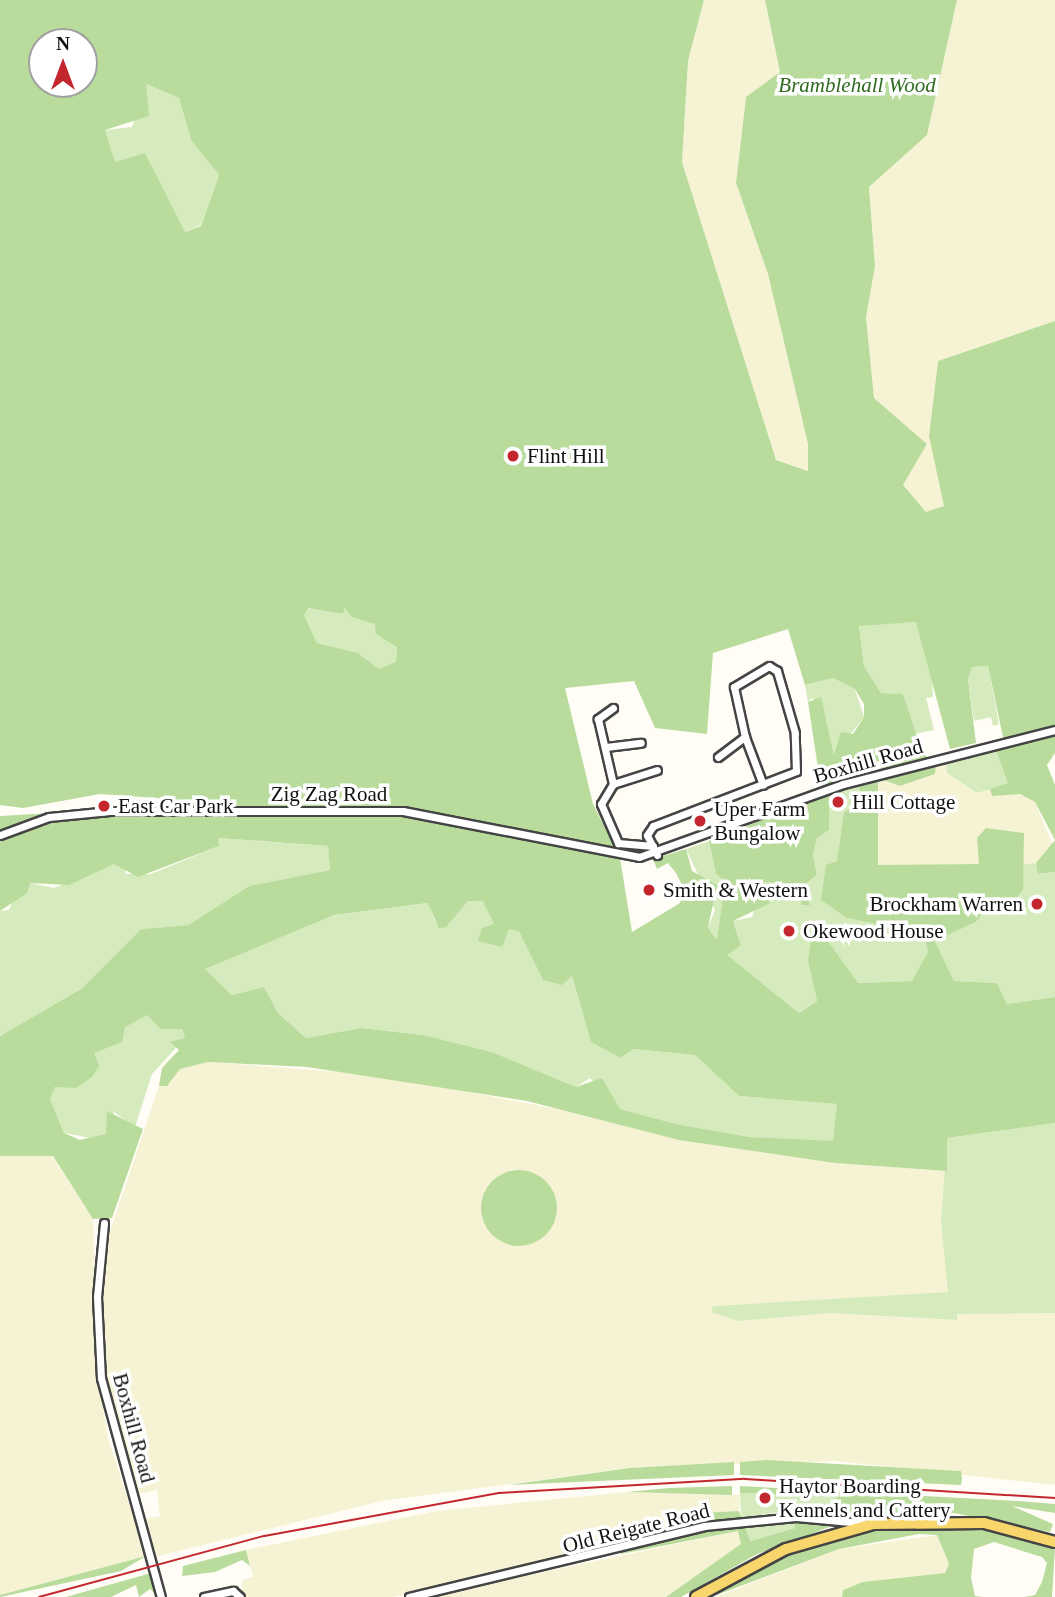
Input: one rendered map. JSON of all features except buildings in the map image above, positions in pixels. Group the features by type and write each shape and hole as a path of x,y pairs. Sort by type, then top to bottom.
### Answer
{"main road":[{"path":"696,1597 786,1549 873,1524 984,1523 1055,1542"}],"street":[{"path":"657,855 647,835 653,826 763,785 799,764 787,704 769,666 734,687 745,737 763,785"},
{"path":"613,708 598,719 613,783 601,804 612,836 629,847 653,846"},
{"name":"Boxhill Road","path":"657,855 843,784 1055,730"},
{"path":"718,757 745,737"},
{"path":"606,747 640,743"},
{"path":"613,783 657,770"},
{"name":"Zig Zag Road","path":"0,835 50,817 110,811 403,811 631,856 657,855"},
{"name":"Boxhill Road","path":"104,1223 97,1297 101,1378 161,1597"},
{"name":"Old Reigate Road","path":"409,1597 704,1526 796,1517 873,1524"},
{"path":"204,1597 233,1591 240,1597"}],"shaded area":[{"path":"704,0 765,0 780,72 746,97 736,183 768,274 808,444 809,471 776,460 682,162 688,61"},
{"path":"957,0 1055,0 1055,321 938,361 929,436 945,506 926,513 902,484 927,444 874,398 866,317 875,265 869,187 927,135"},
{"path":"946,762 947,773 977,793 990,789 993,795 1020,794 1035,802 1054,848 1036,863 877,866 878,777 900,786 935,774 936,765"},
{"path":"208,1062 381,1075 835,1163 947,1171 941,1221 949,1292 713,1306 738,1321 829,1313 956,1320 956,1314 1055,1313 1055,1485 836,1461 630,1468 382,1501 155,1557 145,1519 160,1516 157,1490 137,1494 109,1393 101,1328 105,1246 159,1086 167,1086 180,1069"},
{"path":"0,1156 52,1156 93,1219 98,1379 108,1438 146,1556 0,1595"},
{"path":"627,1492 740,1495 739,1511 698,1513 593,1551 393,1597 243,1597 242,1580 253,1577 246,1550 436,1511"},
{"path":"738,1531 742,1544 666,1597 425,1597"},
{"path":"937,1535 949,1565 945,1573 843,1590 842,1597 716,1597 839,1549"}],"green space":[{"name":"Bramblehall Wood","path":"0,0 704,0 688,61 682,162 776,460 808,471 808,444 768,274 736,183 746,97 780,72 765,0 957,0 927,135 869,187 875,266 866,317 874,398 927,444 903,485 926,512 944,506 929,436 938,361 1055,321 1055,753 1047,765 1055,785 1055,840 1035,802 1020,794 992,796 990,789 1008,783 996,750 1004,742 988,666 972,667 968,679 976,743 950,749 916,622 859,626 864,666 881,693 903,694 922,752 936,765 935,774 900,786 878,778 878,865 979,864 977,838 986,828 1024,833 1023,890 1008,909 985,910 976,922 935,941 954,981 997,983 1007,1004 1055,997 1055,1123 947,1138 947,1171 835,1163 679,1140 527,1101 307,1067 208,1062 180,1069 167,1086 159,1086 162,1068 179,1050 170,1042 185,1038 182,1029 160,1029 147,1015 125,1027 122,1042 94,1053 99,1066 92,1077 76,1088 55,1087 50,1099 64,1133 80,1140 106,1134 107,1111 143,1129 112,1218 93,1219 53,1156 0,1156 0,1036 81,989 141,929 189,925 249,886 330,870 328,846 218,838 219,846 138,877 114,864 69,885 30,883 27,893 0,911 0,816 172,806 171,799 100,794 23,808 0,805","holes":["146,84 179,98 191,140 219,175 201,226 185,232 145,153 115,162 105,130 149,116","308,608 343,614 345,608 352,617 375,624 376,634 397,647 396,662 379,669 358,653 317,643 304,615","788,629 805,685 833,678 855,689 864,704 864,717 853,734 841,732 834,755 821,697 808,702 821,788 854,776 863,797 844,813 837,861 826,865 821,900 847,918 924,934 928,952 912,981 858,983 828,941 811,940 808,961 817,1001 799,1013 727,955 741,945 733,921 770,903 764,882 792,884 802,905 810,905 804,885 817,875 813,855 817,838 829,830 829,793 709,841 716,874 725,881 717,940 708,928 717,885 692,871 686,849 653,859 657,869 668,863 676,873 683,887 680,903 632,932 620,858 593,804 565,688 634,681 655,728 707,734 713,653","468,901 483,901 494,924 482,928 478,941 502,947 509,929 519,931 543,980 562,985 572,976 591,1042 620,1058 634,1049 695,1055 739,1096 837,1104 833,1141 750,1137 676,1124 620,1109 602,1078 576,1087 492,1052 423,1035 361,1028 306,1038 278,1013 264,987 232,995 205,969 334,915 428,903 439,928 446,927"]},
{"path":"146,84 179,98 191,140 219,175 201,225 184,232 145,153 115,163 105,130 132,127"},
{"path":"307,608 343,614 345,608 375,624 397,647 396,663 379,669 358,653 317,643 304,615"},
{"path":"916,622 932,673 933,697 926,698 934,730 915,734 903,694 881,693 864,666 859,625"},
{"path":"988,666 999,724 993,726 991,717 974,721 968,679 972,667"},
{"path":"833,678 855,689 864,717 834,755 824,711 812,698 808,702 805,685"},
{"path":"996,750 1009,784 977,793 947,773 946,762"},
{"path":"858,783 863,797 853,804 837,861 826,866 847,918 925,934 928,952 913,981 857,983 828,941 808,961 817,1001 799,1013 726,955 741,945 733,921 752,917 764,882 792,884 802,904 812,899 804,885 817,875 813,855 817,838 829,830 829,793"},
{"path":"217,838 328,846 330,870 249,886 190,925 141,929 81,989 0,1036 0,911 9,910 13,899 30,883 54,888 114,864 124,865 126,874 151,874 219,846"},
{"path":"1055,840 1055,872 1038,874 1036,863"},
{"path":"709,841 716,874 725,881 717,941 708,928 715,910 686,849"},
{"path":"1036,863 1039,874 1055,872 1055,997 1007,1004 997,983 954,981 935,941 976,922 984,910 1008,909 1023,890 1020,864"},
{"path":"468,901 483,901 520,931 543,980 572,976 591,1042 620,1058 634,1049 695,1055 739,1096 838,1104 833,1142 750,1137 676,1124 620,1109 590,1078 576,1087 492,1052 423,1035 361,1028 306,1038 278,1013 264,987 232,995 204,969 334,915 429,903 435,921 447,922"},
{"path":"147,1015 160,1029 182,1029 185,1038 152,1074 135,1127 114,1112 106,1134 96,1139 64,1133 50,1099 55,1087 76,1087 92,1077 93,1052 136,1017"},
{"path":"1055,1123 1055,1313 957,1314 957,1320 829,1313 738,1321 711,1312 713,1306 948,1292 941,1221 947,1138"},
{"path":"519,1170 533,1173 546,1181 554,1194 557,1208 554,1222 546,1235 533,1243 519,1246 505,1243 492,1235 484,1222 481,1208 484,1194 492,1181 505,1173"},
{"path":"766,1460 961,1471 962,1479 961,1485 740,1475 740,1462"},
{"path":"734,1462 734,1475 508,1485 630,1468"},
{"path":"732,1486 732,1495 627,1492 669,1488"},
{"path":"740,1486 1055,1504 1055,1513 1012,1506 1053,1524 1050,1532 954,1513 859,1516 757,1554 681,1597 666,1597 741,1544 738,1531 621,1554 620,1542 698,1513 739,1511 750,1541 795,1528 795,1522 784,1521 784,1509 839,1503 836,1496 740,1493"},
{"path":"740,1493 836,1496 839,1503 741,1518"},
{"path":"795,1522 795,1528 749,1541 743,1525"},
{"path":"897,1527 976,1527 1055,1547 1052,1597 1024,1597 1035,1595 1042,1582 1047,1563 1042,1557 994,1542 974,1549 971,1578 975,1596 983,1597 842,1597 843,1590 863,1582 945,1573 949,1564 937,1535 919,1534 839,1549 711,1597 772,1558 855,1531"},
{"path":"246,1550 250,1566 242,1560 215,1572 182,1576 183,1566"},
{"path":"146,1556 121,1571 0,1597 0,1595"},
{"path":"151,1573 158,1597 150,1589 139,1597 136,1585 111,1597 66,1597"}],"railway":[{"path":"39,1597 264,1536 499,1493 745,1479 1055,1498"}],"place":[{"name":"Flint Hill","path":"513,456"},
{"name":"Hill Cottage","path":"838,802"},
{"name":"East Car Park","path":"104,806"},
{"name":"Uper Farm Bungalow","path":"700,821"},
{"name":"Smith & Western","path":"649,890"},
{"name":"Brockham Warren","path":"1037,904"},
{"name":"Okewood House","path":"789,931"},
{"name":"Haytor Boarding Kennels and Cattery","path":"765,1498"}]}
